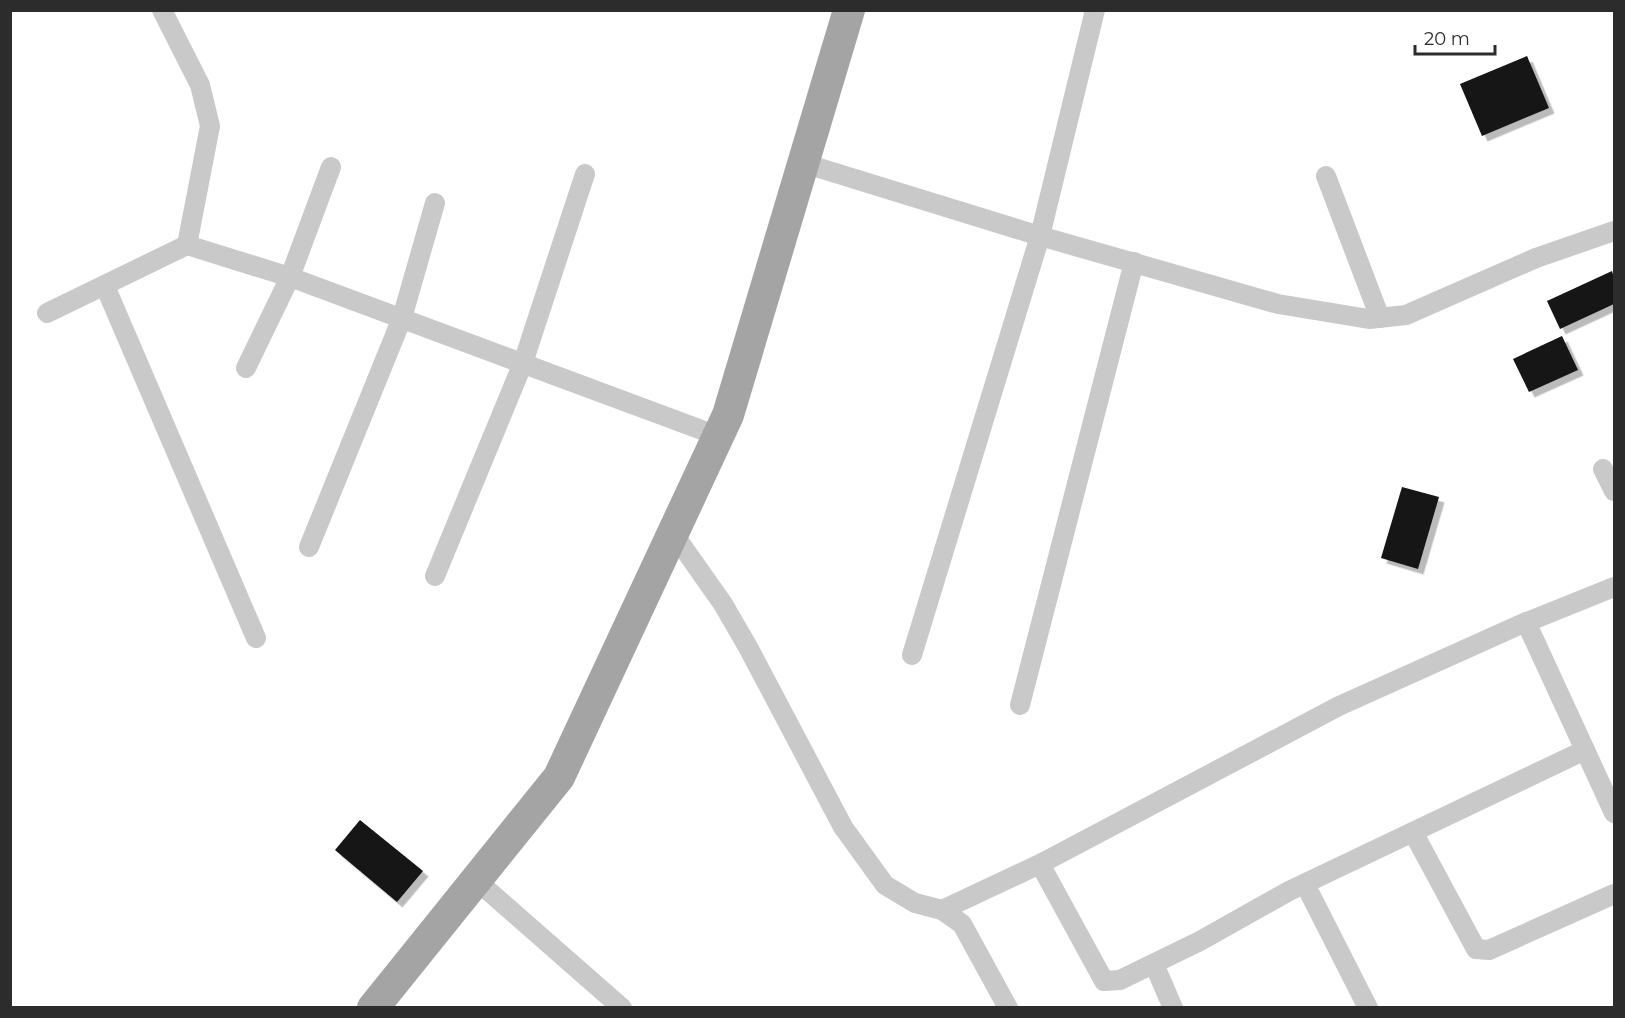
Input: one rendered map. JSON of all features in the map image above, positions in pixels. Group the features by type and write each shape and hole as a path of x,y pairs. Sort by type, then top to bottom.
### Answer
{"main road":[{"path":"373,1008 559,777 728,415 849,10"}],"street":[{"path":"162,10 200,85 210,126 187,244"},
{"path":"912,655 1040,236 1095,10"},
{"path":"803,163 1040,236 1278,304 1369,319 1406,315 1536,258 1614,231"},
{"path":"246,368 290,277 331,167"},
{"path":"435,576 523,363 585,174"},
{"path":"1326,176 1380,318"},
{"path":"309,547 402,318 435,203"},
{"path":"46,313 187,244 290,277 718,436"},
{"path":"1020,705 1134,262"},
{"path":"105,286 256,638"},
{"path":"1603,469 1614,491"},
{"path":"673,533 723,604 843,827 885,885 915,903 942,910 962,924 1008,1008"},
{"path":"942,910 1040,864 1339,706 1526,622 1614,587"},
{"path":"1526,622 1614,813"},
{"path":"1040,864 1104,981 1120,980 1305,884 1585,750"},
{"path":"1413,832 1476,950 1489,950 1614,894"},
{"path":"476,880 622,1008"},
{"path":"1305,884 1368,1008"},
{"path":"1154,964 1173,1008"}],"building":[{"path":"1527,56 1549,108 1482,136 1460,84"},
{"path":"1612,271 1614,304 1560,329 1547,301"},
{"path":"1562,336 1578,370 1529,392 1513,359"},
{"path":"1402,487 1439,497 1418,569 1381,558"},
{"path":"360,820 423,871 397,902 335,850"}]}
